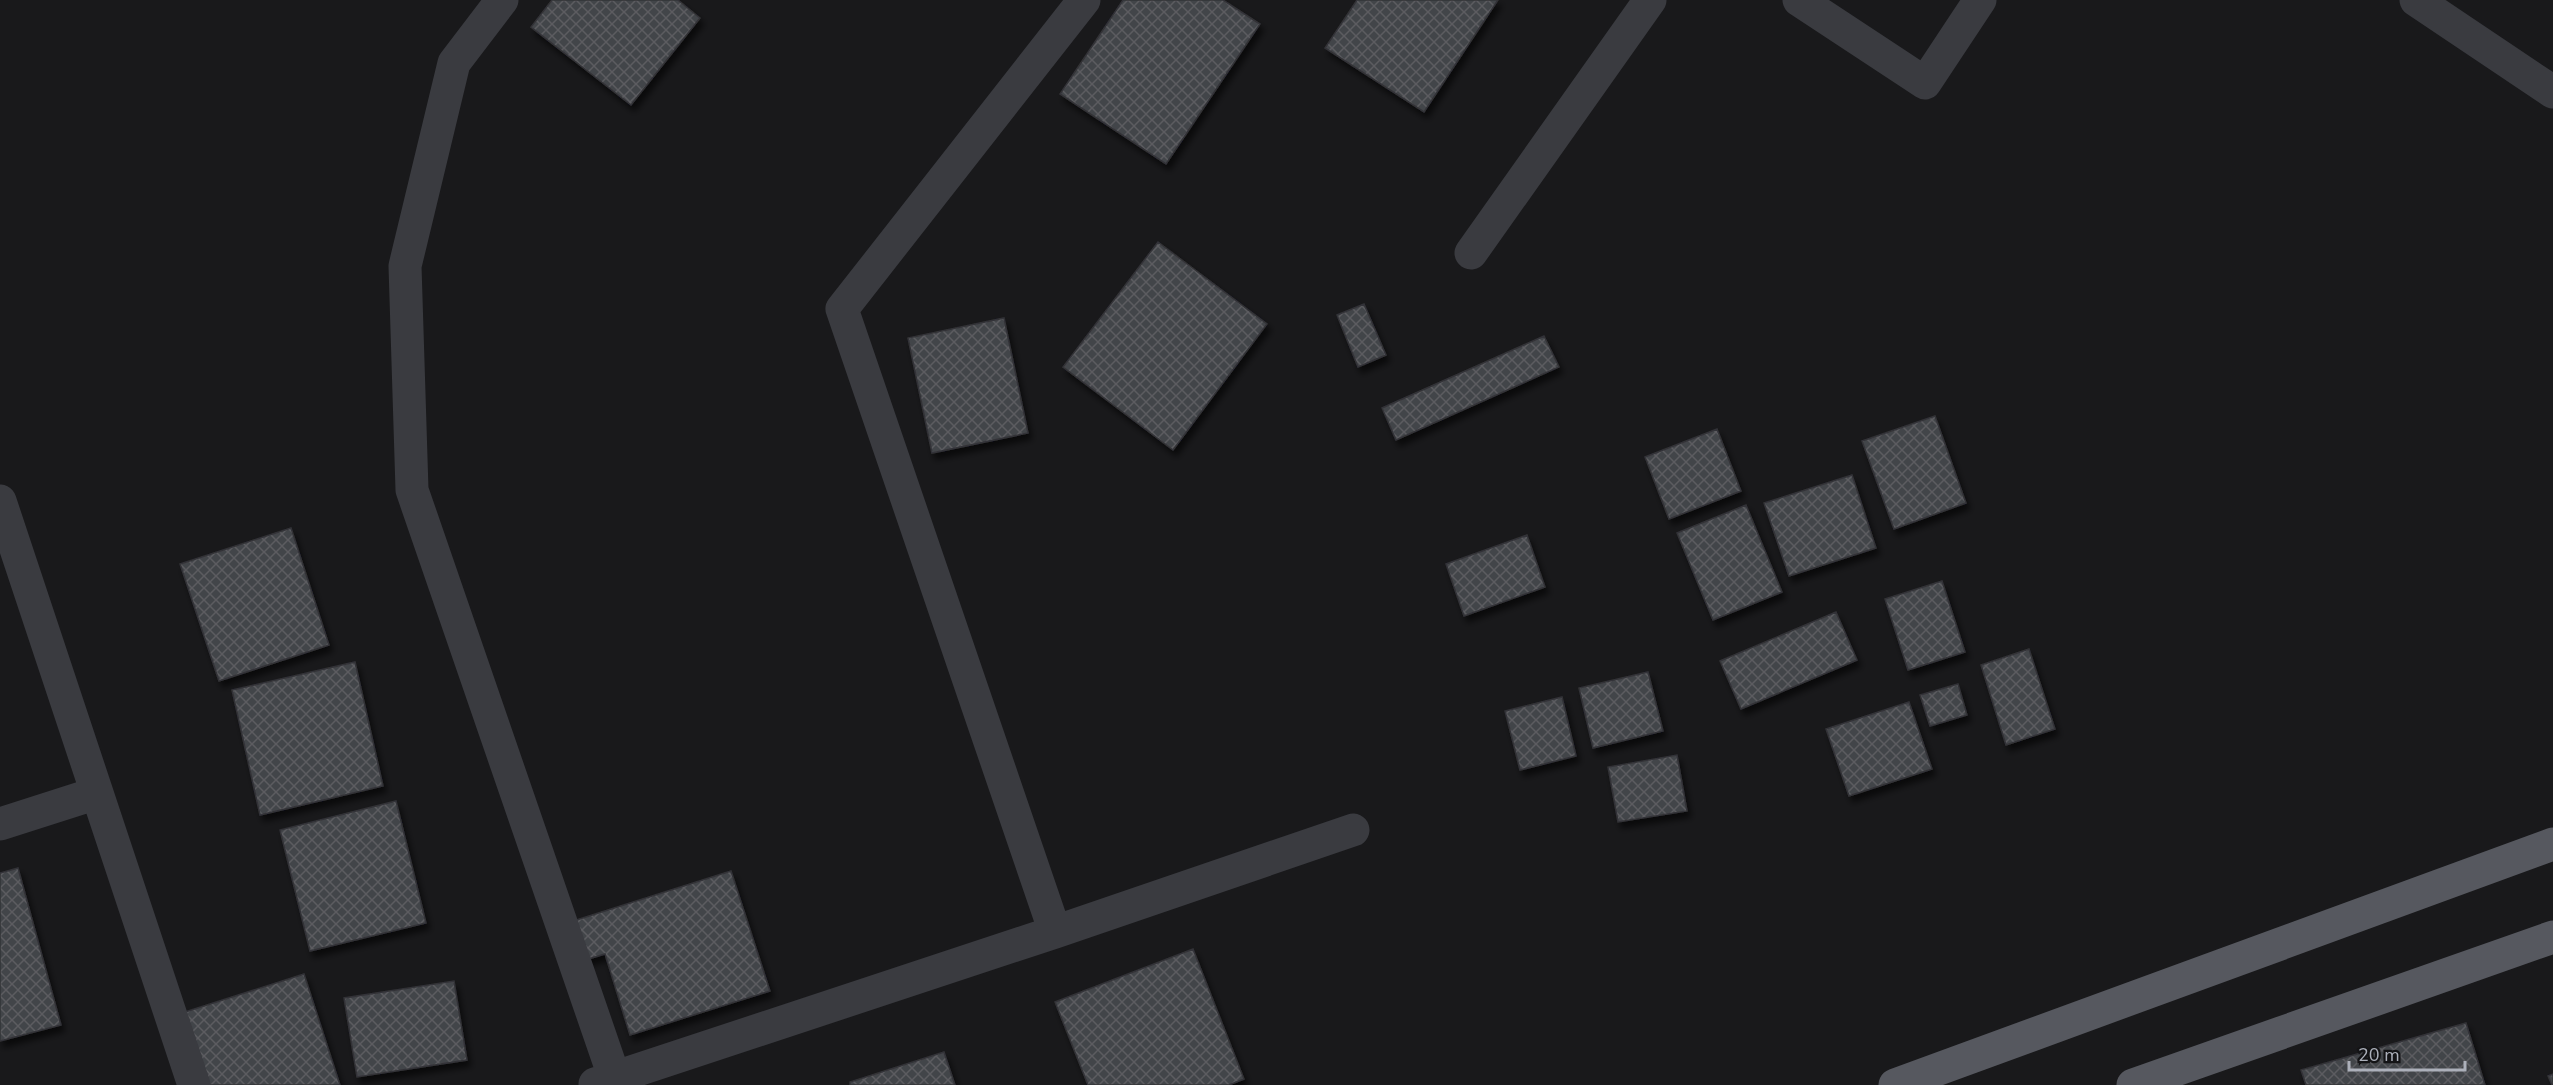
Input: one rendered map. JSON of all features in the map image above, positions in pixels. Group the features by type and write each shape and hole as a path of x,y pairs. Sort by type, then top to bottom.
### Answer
{"main road":[{"path":"1895,1085 2553,844"},
{"path":"2133,1085 2553,937"}],"street":[{"path":"502,0 454,63 405,266 412,490 608,1083 1353,830"},
{"path":"1055,932 842,309 1084,0"},
{"path":"1471,253 1650,0"},
{"path":"1799,0 1925,83 1980,0"},
{"path":"2416,0 2553,92"},
{"path":"0,501 194,1085"},
{"path":"0,824 98,794"}],"building":[{"path":"552,0 678,0 700,18 631,105 531,27"},
{"path":"1123,0 1223,0 1260,24 1166,164 1060,94"},
{"path":"1357,0 1498,0 1424,112 1325,48"},
{"path":"1158,242 1267,324 1173,450 1063,367"},
{"path":"1364,304 1386,355 1358,367 1337,315"},
{"path":"1004,318 1028,433 932,453 908,338"},
{"path":"1544,336 1559,367 1396,440 1382,408"},
{"path":"1935,416 1966,503 1894,529 1862,441"},
{"path":"1717,429 1741,491 1669,519 1645,457"},
{"path":"1852,475 1876,548 1789,576 1764,503"},
{"path":"1746,505 1782,592 1713,620 1677,533"},
{"path":"291,528 329,645 219,681 180,564"},
{"path":"1527,535 1545,587 1464,616 1446,564"},
{"path":"1942,581 1965,652 1908,670 1885,599"},
{"path":"1836,612 1857,660 1741,709 1720,661"},
{"path":"2029,649 2055,729 2006,745 1981,665"},
{"path":"355,662 383,786 260,815 232,690"},
{"path":"1648,672 1663,731 1593,748 1579,688"},
{"path":"1958,684 1967,715 1930,726 1920,695"},
{"path":"1562,697 1576,756 1520,770 1505,711"},
{"path":"1909,702 1932,769 1849,796 1826,729"},
{"path":"1677,755 1687,811 1618,822 1608,767"},
{"path":"396,801 426,923 310,951 280,830"},
{"path":"18,868 61,1025 0,1041 0,873"},
{"path":"731,871 770,991 630,1035 605,954 582,961 570,922"},
{"path":"1193,949 1244,1079 1229,1085 1088,1085 1055,1002"},
{"path":"304,974 340,1085 209,1085 185,1012"},
{"path":"454,981 467,1060 357,1077 344,998"},
{"path":"2466,1023 2485,1085 2306,1085 2301,1070"},
{"path":"944,1052 955,1085 850,1085 850,1082"},
{"path":"2553,1074 2553,1085 2552,1085 2548,1076"}]}
